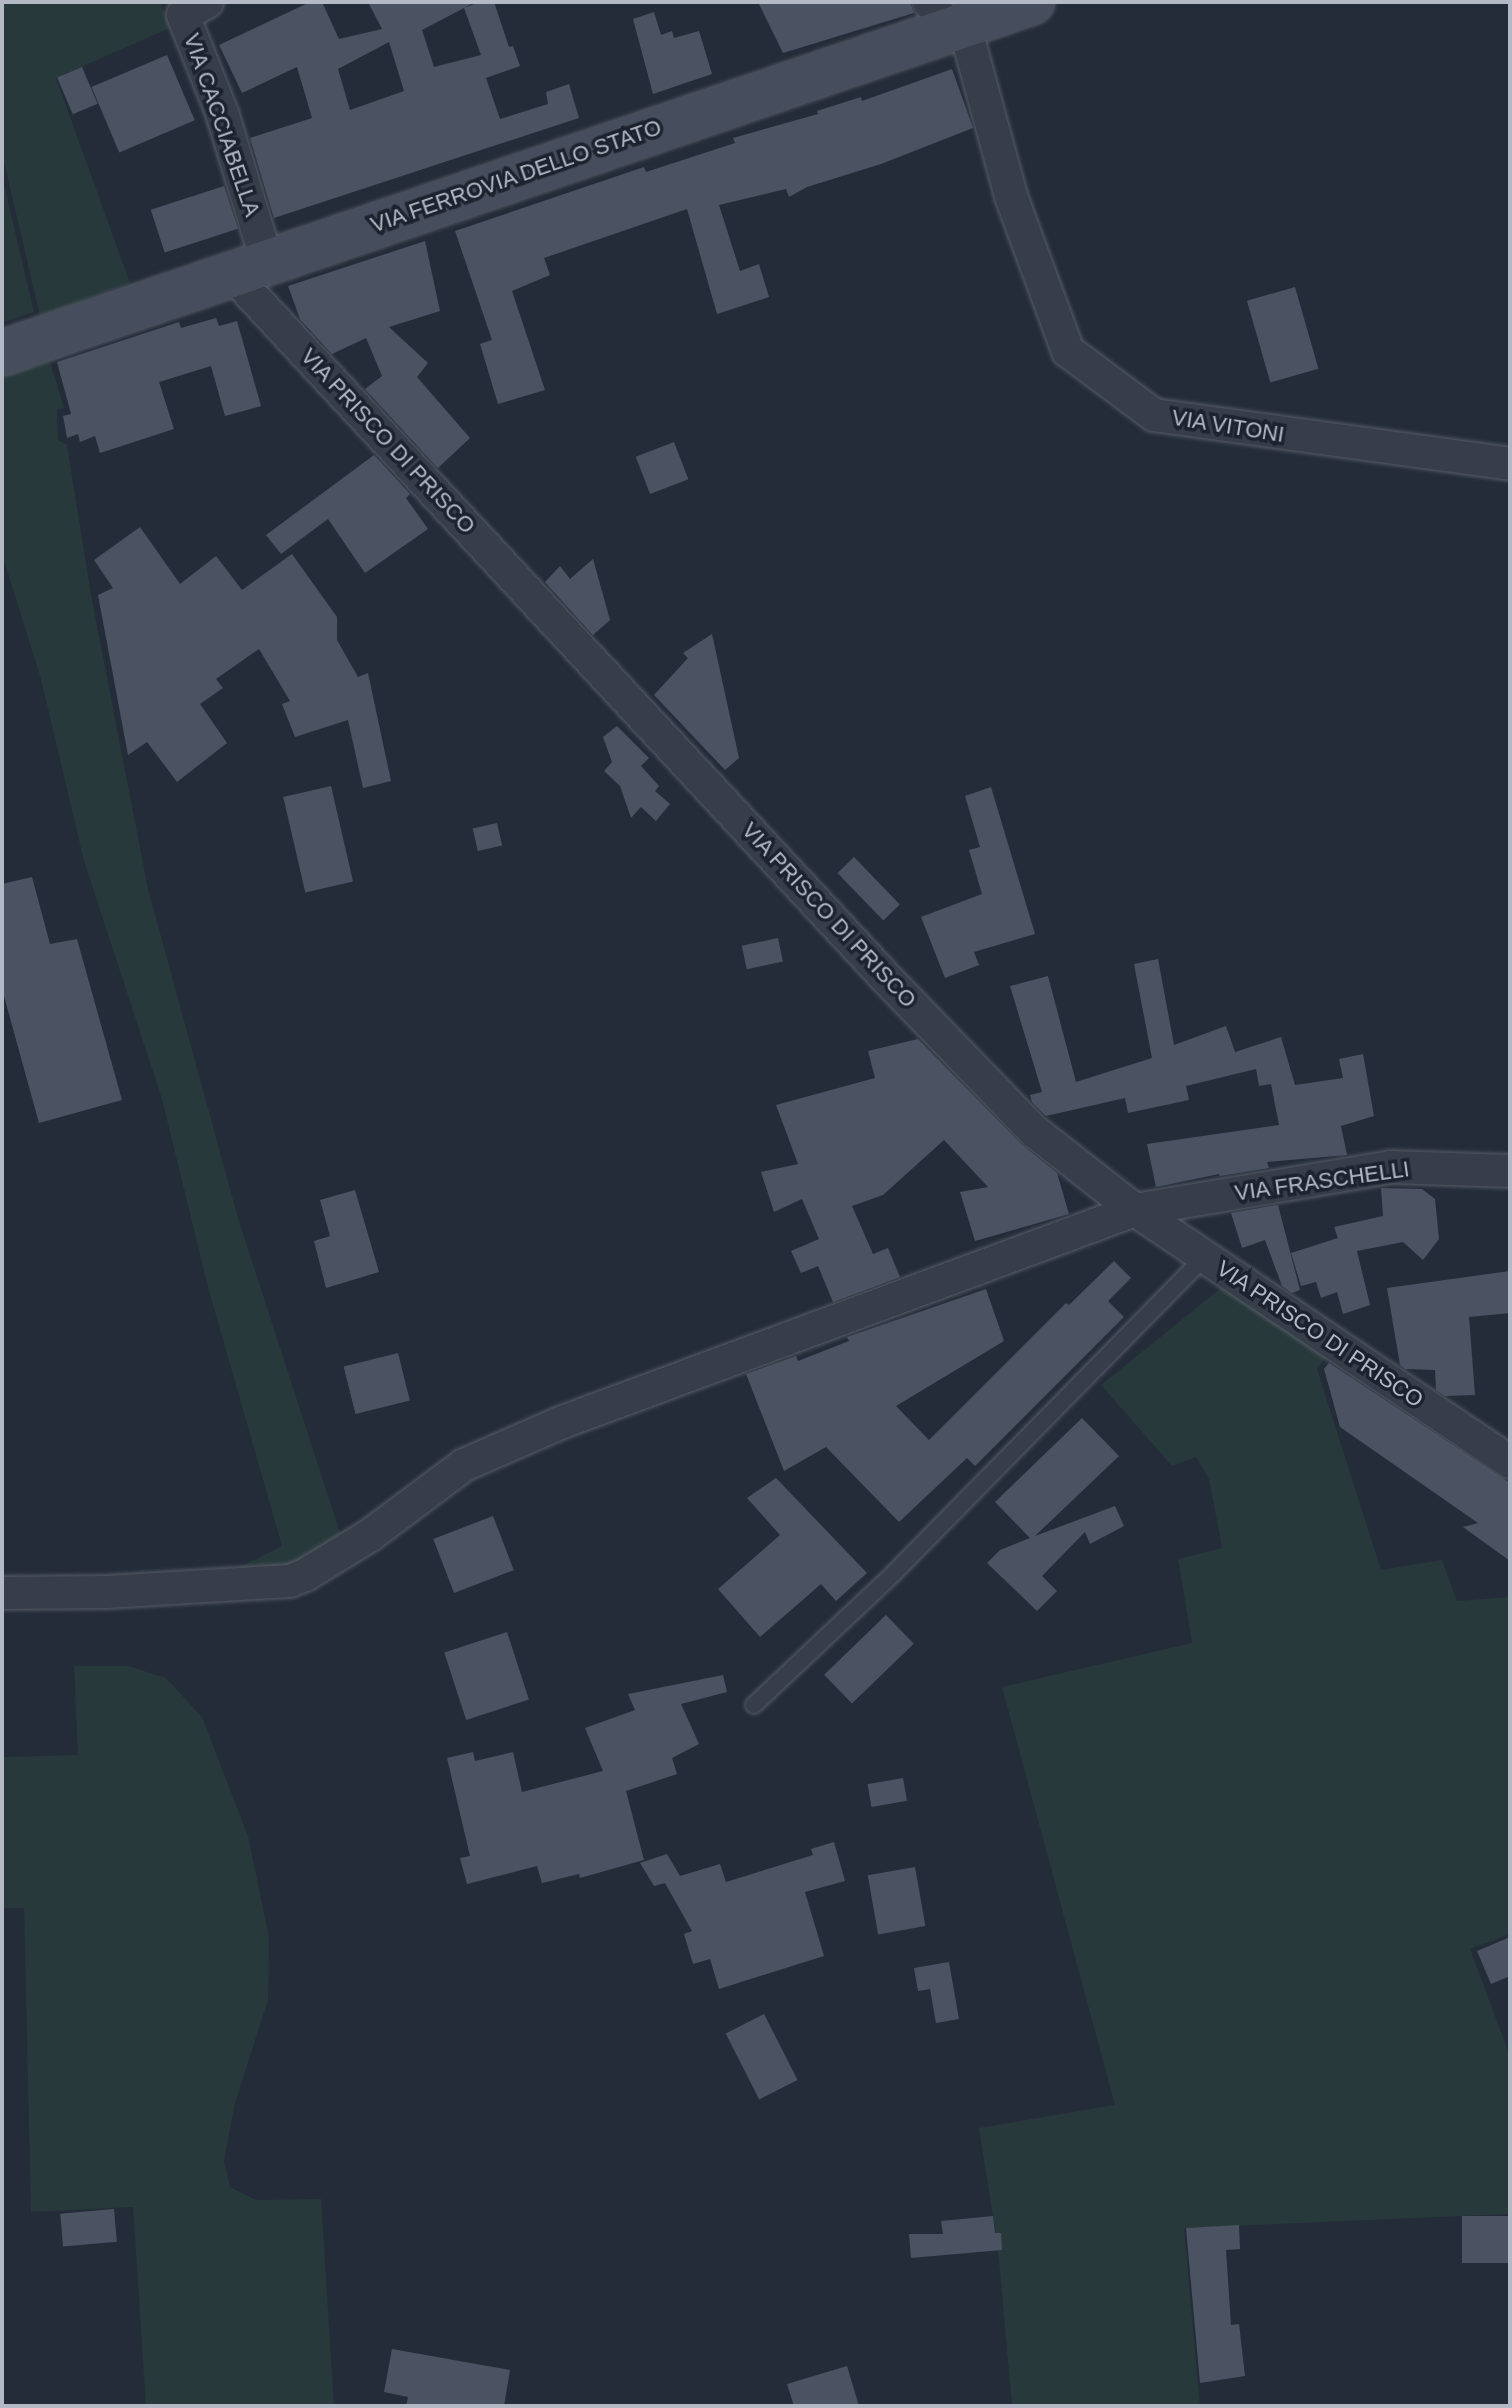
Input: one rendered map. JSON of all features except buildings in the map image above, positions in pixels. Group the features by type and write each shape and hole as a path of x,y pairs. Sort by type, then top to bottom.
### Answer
{"main road":[{"name":"VIA FERROVIA DELLO STATO","path":"2,353 948,18 1032,2"}],"street":[{"name":"VIA CACCIABELLA","path":"189,6 222,113 249,267"},
{"name":"VIA VITONI","path":"948,18 1068,351 1154,415 1243,430 1510,464"},
{"name":"VIA PRISCO DI PRISCO","path":"249,267 1035,1132 1135,1210 1510,1462"},
{"name":"VIA FRASCHELLI","path":"2,1593 106,1592 290,1581 369,1536 464,1465 560,1423 1135,1210 1391,1167 1510,1171"}],"lane":[{"path":"754,1705 895,1572 1205,1256"}],"shaded area":[{"path":"2,2 160,2 172,27 56,78 130,283 40,316 2,153"},
{"path":"2,176 34,312 2,323"},
{"path":"50,362 64,408 57,409 58,440 67,445 91,595 148,889 238,1218 342,1539 289,1565 242,1566 282,1546 208,1287 162,1099 84,861 41,679 2,554 2,376"},
{"path":"1226,1284 1328,1355 1317,1369 1381,1570 1442,1560 1457,1601 1510,1597 1510,1934 1470,1949 1510,2056 1510,2214 1184,2228 1200,2406 1012,2406 998,2249 979,2128 1115,2105 1002,1687 1192,1643 1178,1559 1222,1548 1209,1479 1196,1457 1172,1466 1101,1385"},
{"path":"74,1666 128,1666 166,1678 202,1717 248,1836 269,1937 268,2000 235,2103 224,2161 230,2187 256,2200 321,2199 334,2406 146,2406 133,2207 31,2212 24,1908 2,1908 2,1757 78,1755"}]}
